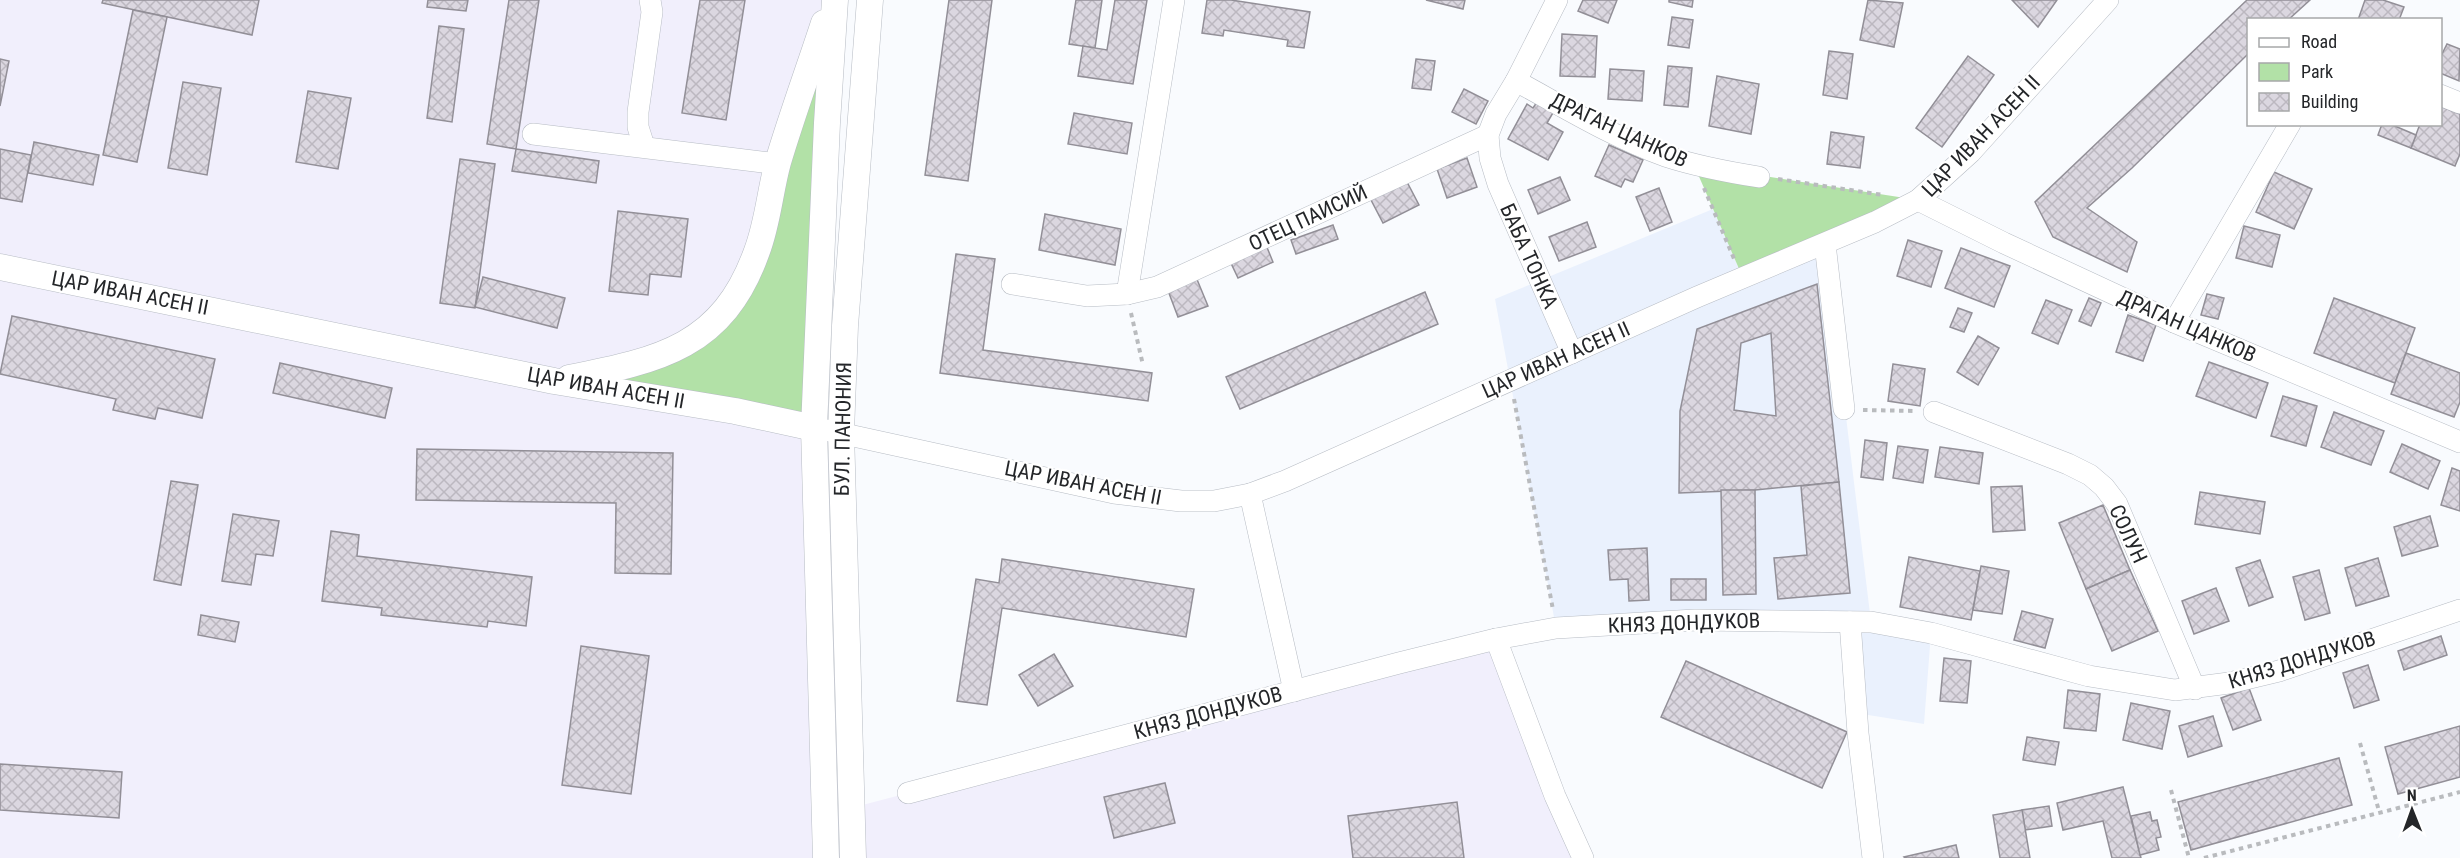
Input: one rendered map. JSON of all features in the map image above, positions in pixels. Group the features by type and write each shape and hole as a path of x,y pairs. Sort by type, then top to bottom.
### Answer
{"main road":[{"path":"554,381 618,368 682,347 708,328 731,302 753,260 769,209 778,164 833,0"},
{"name":"БУЛ. ПАНОНИЯ","path":"826,858 814,428 833,0"},
{"name":"БУЛ. ПАНОНИЯ","path":"854,858 841,432 846,314 870,0"},
{"name":"ЦАР ИВАН АСЕН II","path":"0,267 554,381 735,411 814,428"}],"street":[{"path":"644,146 638,127 638,112 652,12 650,0"},
{"path":"1127,294 1174,0"},
{"path":"1488,135 1496,114 1516,81 1557,0"},
{"name":"ЦАР ИВАН АСЕН II","path":"814,428 841,432 1114,493 1192,501 1214,501 1250,494 1285,481 1510,380 1825,244 1918,200 1971,152 2108,0"},
{"name":"ДРАГАН ЦАНКОВ","path":"1516,81 1618,135 1663,155 1694,165 1760,177"},
{"path":"2442,95 2460,103"},
{"path":"2174,322 2289,126"},
{"path":"533,134 778,164"},
{"name":"ОТЕЦ ПАИСИЙ","path":"1012,284 1087,296 1127,294 1157,287 1488,135"},
{"name":"БАБА ТОНКА","path":"1488,135 1490,158 1498,184 1572,353"},
{"name":"ДРАГАН ЦАНКОВ","path":"1918,200 2004,243 2174,322 2460,442"},
{"path":"1825,244 1844,409"},
{"name":"СОЛУН","path":"1934,412 2068,464 2090,475 2104,487 2117,504 2195,689"},
{"path":"1250,494 1294,691"},
{"name":"КНЯЗ ДОНДУКОВ","path":"908,793 1496,639 1556,628 1695,620 1871,622 1931,633 2055,668 2121,682 2175,690 2229,683 2279,671 2460,610"},
{"path":"1850,621 1858,733 1873,858"},
{"path":"1496,639 1555,796 1583,858"}],"path":[{"path":"1694,165 1743,278"},
{"path":"1760,177 1918,200"},
{"path":"1127,294 1143,365"},
{"path":"1510,380 1556,628"},
{"path":"1844,409 1934,412"},
{"path":"2360,743 2379,812"},
{"path":"2171,790 2189,858"},
{"path":"2204,858 2460,792"}],"shaded area":[{"path":"0,0 831,0 769,209 708,328 841,432 851,808 1496,639 1583,858 0,858"},
{"path":"1713,209 1743,278 1825,244 1871,622 1931,633 1924,724 1856,713 1850,622 1556,628 1495,299"}],"green space":[{"path":"831,0 814,428 554,381 618,368 731,302"},
{"path":"1694,165 1918,200 1743,278"}],"building":[{"path":"103,0 259,0 252,35 102,3"},
{"path":"428,0 468,0 466,11 427,7"},
{"path":"509,0 539,0 516,149 487,144"},
{"path":"700,0 745,0 726,120 682,113"},
{"path":"949,0 992,0 968,181 925,175"},
{"path":"1076,0 1102,0 1095,48 1069,44"},
{"path":"1115,0 1147,0 1133,84 1078,76 1083,46 1107,50"},
{"path":"1207,0 1231,0 1310,12 1304,48 1287,46 1288,40 1224,30 1223,36 1202,33"},
{"path":"1426,0 1465,0 1463,9"},
{"path":"1583,0 1617,0 1608,23 1578,11"},
{"path":"1669,0 1693,0 1692,7 1669,2"},
{"path":"1868,0 1903,3 1894,47 1860,40"},
{"path":"2012,0 2057,0 2038,27"},
{"path":"2247,0 2310,0 2290,18 2247,18 2247,55 2132,168 2087,208 2137,242 2127,272 2053,237 2035,202"},
{"path":"2365,0 2383,0 2404,7 2400,18 2359,18"},
{"path":"133,10 167,17 137,162 103,155"},
{"path":"1672,17 1693,20 1689,48 1668,45"},
{"path":"439,26 464,29 452,122 427,118"},
{"path":"1562,34 1597,36 1595,77 1560,76"},
{"path":"2447,44 2460,49 2459,81 2442,74 2442,54"},
{"path":"1829,51 1853,54 1847,99 1823,95"},
{"path":"1968,56 1994,75 1942,147 1916,128"},
{"path":"0,59 9,61 0,106"},
{"path":"1416,59 1435,61 1431,90 1412,88"},
{"path":"1668,66 1692,68 1688,107 1664,105"},
{"path":"1610,69 1644,71 1642,101 1608,99"},
{"path":"1717,76 1759,84 1751,134 1709,126"},
{"path":"183,82 221,88 207,175 168,168"},
{"path":"1464,89 1488,101 1476,124 1452,112"},
{"path":"308,91 351,98 338,169 296,162"},
{"path":"1537,102 1554,111 1547,123 1563,132 1548,160 1508,139 1527,104 1533,108"},
{"path":"2442,107 2460,114 2460,154 2455,166 2411,148 2419,126 2442,126"},
{"path":"1074,113 1132,123 1127,154 1068,144"},
{"path":"2381,126 2395,126 2416,135 2411,148 2378,135"},
{"path":"1831,132 1864,137 1860,168 1827,164"},
{"path":"34,142 99,155 93,185 28,173"},
{"path":"1609,145 1643,160 1633,182 1625,179 1621,187 1595,176"},
{"path":"0,149 31,155 22,202 0,198"},
{"path":"516,149 599,161 596,183 512,171"},
{"path":"1467,158 1477,187 1447,198 1437,169"},
{"path":"460,159 495,164 475,308 440,303"},
{"path":"2274,172 2312,189 2294,229 2256,212"},
{"path":"1560,177 1570,200 1538,214 1528,190"},
{"path":"1406,180 1419,205 1383,223 1370,198"},
{"path":"1659,188 1672,222 1650,231 1636,197"},
{"path":"618,211 688,219 681,277 650,274 648,295 609,291"},
{"path":"1045,214 1121,229 1115,265 1039,250"},
{"path":"1587,222 1596,247 1559,261 1549,237"},
{"path":"1333,225 1338,239 1296,254 1291,240"},
{"path":"2244,226 2280,235 2272,267 2236,258"},
{"path":"1908,240 1942,251 1931,287 1897,276"},
{"path":"1266,245 1273,262 1238,278 1230,261"},
{"path":"1961,248 2010,266 1994,307 1945,288"},
{"path":"956,254 995,259 983,350 1152,373 1148,401 940,373"},
{"path":"483,277 565,298 557,328 475,307"},
{"path":"1196,277 1208,306 1178,317 1167,288"},
{"path":"1817,284 1839,482 1755,490 1679,493 1680,411 1697,329","holes":["1771,333 1776,416 1734,410 1741,343"]},
{"path":"1425,292 1438,324 1240,409 1226,377"},
{"path":"2207,294 2224,298 2218,319 2201,315"},
{"path":"2089,298 2101,303 2091,326 2079,321"},
{"path":"2334,298 2415,328 2395,383 2314,353"},
{"path":"2046,300 2072,310 2058,344 2032,333"},
{"path":"1958,308 1972,313 1964,332 1950,327"},
{"path":"2128,315 2156,325 2143,361 2116,352"},
{"path":"12,316 215,359 202,418 158,408 155,419 113,410 116,399 0,374"},
{"path":"1978,336 1999,348 1978,385 1957,372"},
{"path":"2406,353 2460,373 2460,402 2454,417 2391,394"},
{"path":"2209,362 2268,383 2256,418 2196,396"},
{"path":"280,363 392,388 385,418 273,393"},
{"path":"1893,364 1925,369 1920,406 1888,401"},
{"path":"2283,396 2317,406 2306,446 2271,436"},
{"path":"2334,412 2384,431 2371,465 2321,447"},
{"path":"1865,440 1887,443 1883,480 1861,477"},
{"path":"2402,444 2440,461 2428,489 2390,472"},
{"path":"1898,446 1928,450 1923,483 1893,478"},
{"path":"1940,447 1983,453 1979,484 1935,477"},
{"path":"417,449 673,453 671,574 615,573 616,503 416,500"},
{"path":"2452,468 2460,471 2460,511 2441,505"},
{"path":"171,481 198,485 181,585 154,580"},
{"path":"1839,482 1850,593 1778,599 1774,558 1807,555 1801,486"},
{"path":"2022,486 2025,530 1993,532 1991,487"},
{"path":"1721,490 1755,490 1756,594 1723,595"},
{"path":"2200,492 2265,502 2260,534 2195,524"},
{"path":"2103,505 2130,570 2086,589 2059,523"},
{"path":"233,514 279,521 273,556 256,554 251,585 222,581"},
{"path":"2430,516 2438,546 2402,556 2394,527"},
{"path":"331,531 359,535 357,556 532,577 526,626 488,621 487,627 381,615 382,608 322,601"},
{"path":"1647,548 1649,600 1629,601 1628,579 1610,580 1608,550"},
{"path":"1909,557 1980,571 1971,620 1900,607"},
{"path":"2378,558 2389,596 2356,606 2345,568"},
{"path":"1002,559 1194,589 1186,637 1002,608 987,705 957,701 976,579 999,583"},
{"path":"2260,560 2273,597 2249,606 2236,568"},
{"path":"1981,566 2009,571 2002,614 1973,610"},
{"path":"2130,570 2158,631 2112,651 2086,589"},
{"path":"2319,570 2330,613 2305,620 2293,577"},
{"path":"1671,579 1706,579 1706,600 1671,600"},
{"path":"2216,588 2229,621 2194,634 2182,601"},
{"path":"2022,611 2053,619 2045,648 2014,640"},
{"path":"201,615 239,622 235,642 198,635"},
{"path":"2441,636 2447,655 2404,670 2398,651"},
{"path":"581,646 649,656 631,794 562,785"},
{"path":"1054,654 1073,686 1038,706 1019,675"},
{"path":"1944,658 1971,661 1967,703 1940,701"},
{"path":"1686,661 1847,732 1822,788 1661,717"},
{"path":"2368,665 2379,700 2354,708 2343,673"},
{"path":"2249,688 2261,720 2233,730 2221,698"},
{"path":"2068,690 2100,694 2096,731 2064,728"},
{"path":"2131,703 2170,711 2162,749 2123,740"},
{"path":"2213,716 2222,746 2188,757 2179,726"},
{"path":"2460,726 2460,777 2398,794 2385,747"},
{"path":"2027,737 2059,742 2055,765 2023,760"},
{"path":"2339,758 2352,805 2191,850 2178,802"},
{"path":"0,764 122,772 119,818 0,810"},
{"path":"1165,783 1175,823 1114,838 1104,797"},
{"path":"2123,787 2141,858 2112,858 2103,821 2063,830 2057,803"},
{"path":"1457,802 1464,858 1353,858 1348,816"},
{"path":"2049,806 2052,826 2025,830 2022,810"},
{"path":"2022,810 2030,858 2000,858 1993,815"},
{"path":"2150,812 2152,821 2157,820 2161,837 2156,838 2159,850 2140,855 2131,816"},
{"path":"1956,845 1959,858 1904,857"}]}
